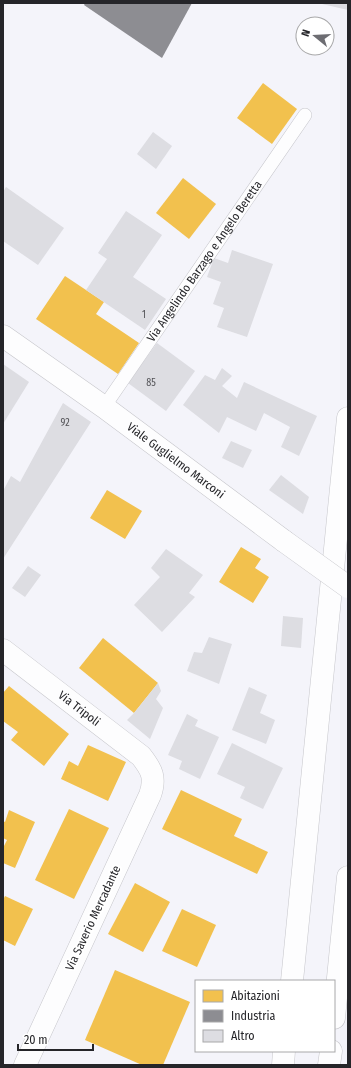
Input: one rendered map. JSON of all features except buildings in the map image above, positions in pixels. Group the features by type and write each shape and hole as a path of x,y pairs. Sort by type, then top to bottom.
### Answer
{"main road":[{"name":"Viale Guglielmo Marconi","path":"3,336 104,407 348,587"},
{"path":"292,980 348,418"},
{"name":"Via Tripoli","path":"3,650 141,756 150,770"},
{"name":"Via Saverio Mercadante","path":"26,1065 150,795 153,786 153,778 150,770"},
{"path":"335,1008 348,877"},
{"path":"283,1065 284,1052"},
{"path":"329,1065 331,1052"}],"lane":[{"name":"Via Angelindo Barzago e Angelo Beretta","path":"104,407 305,115"}]}
